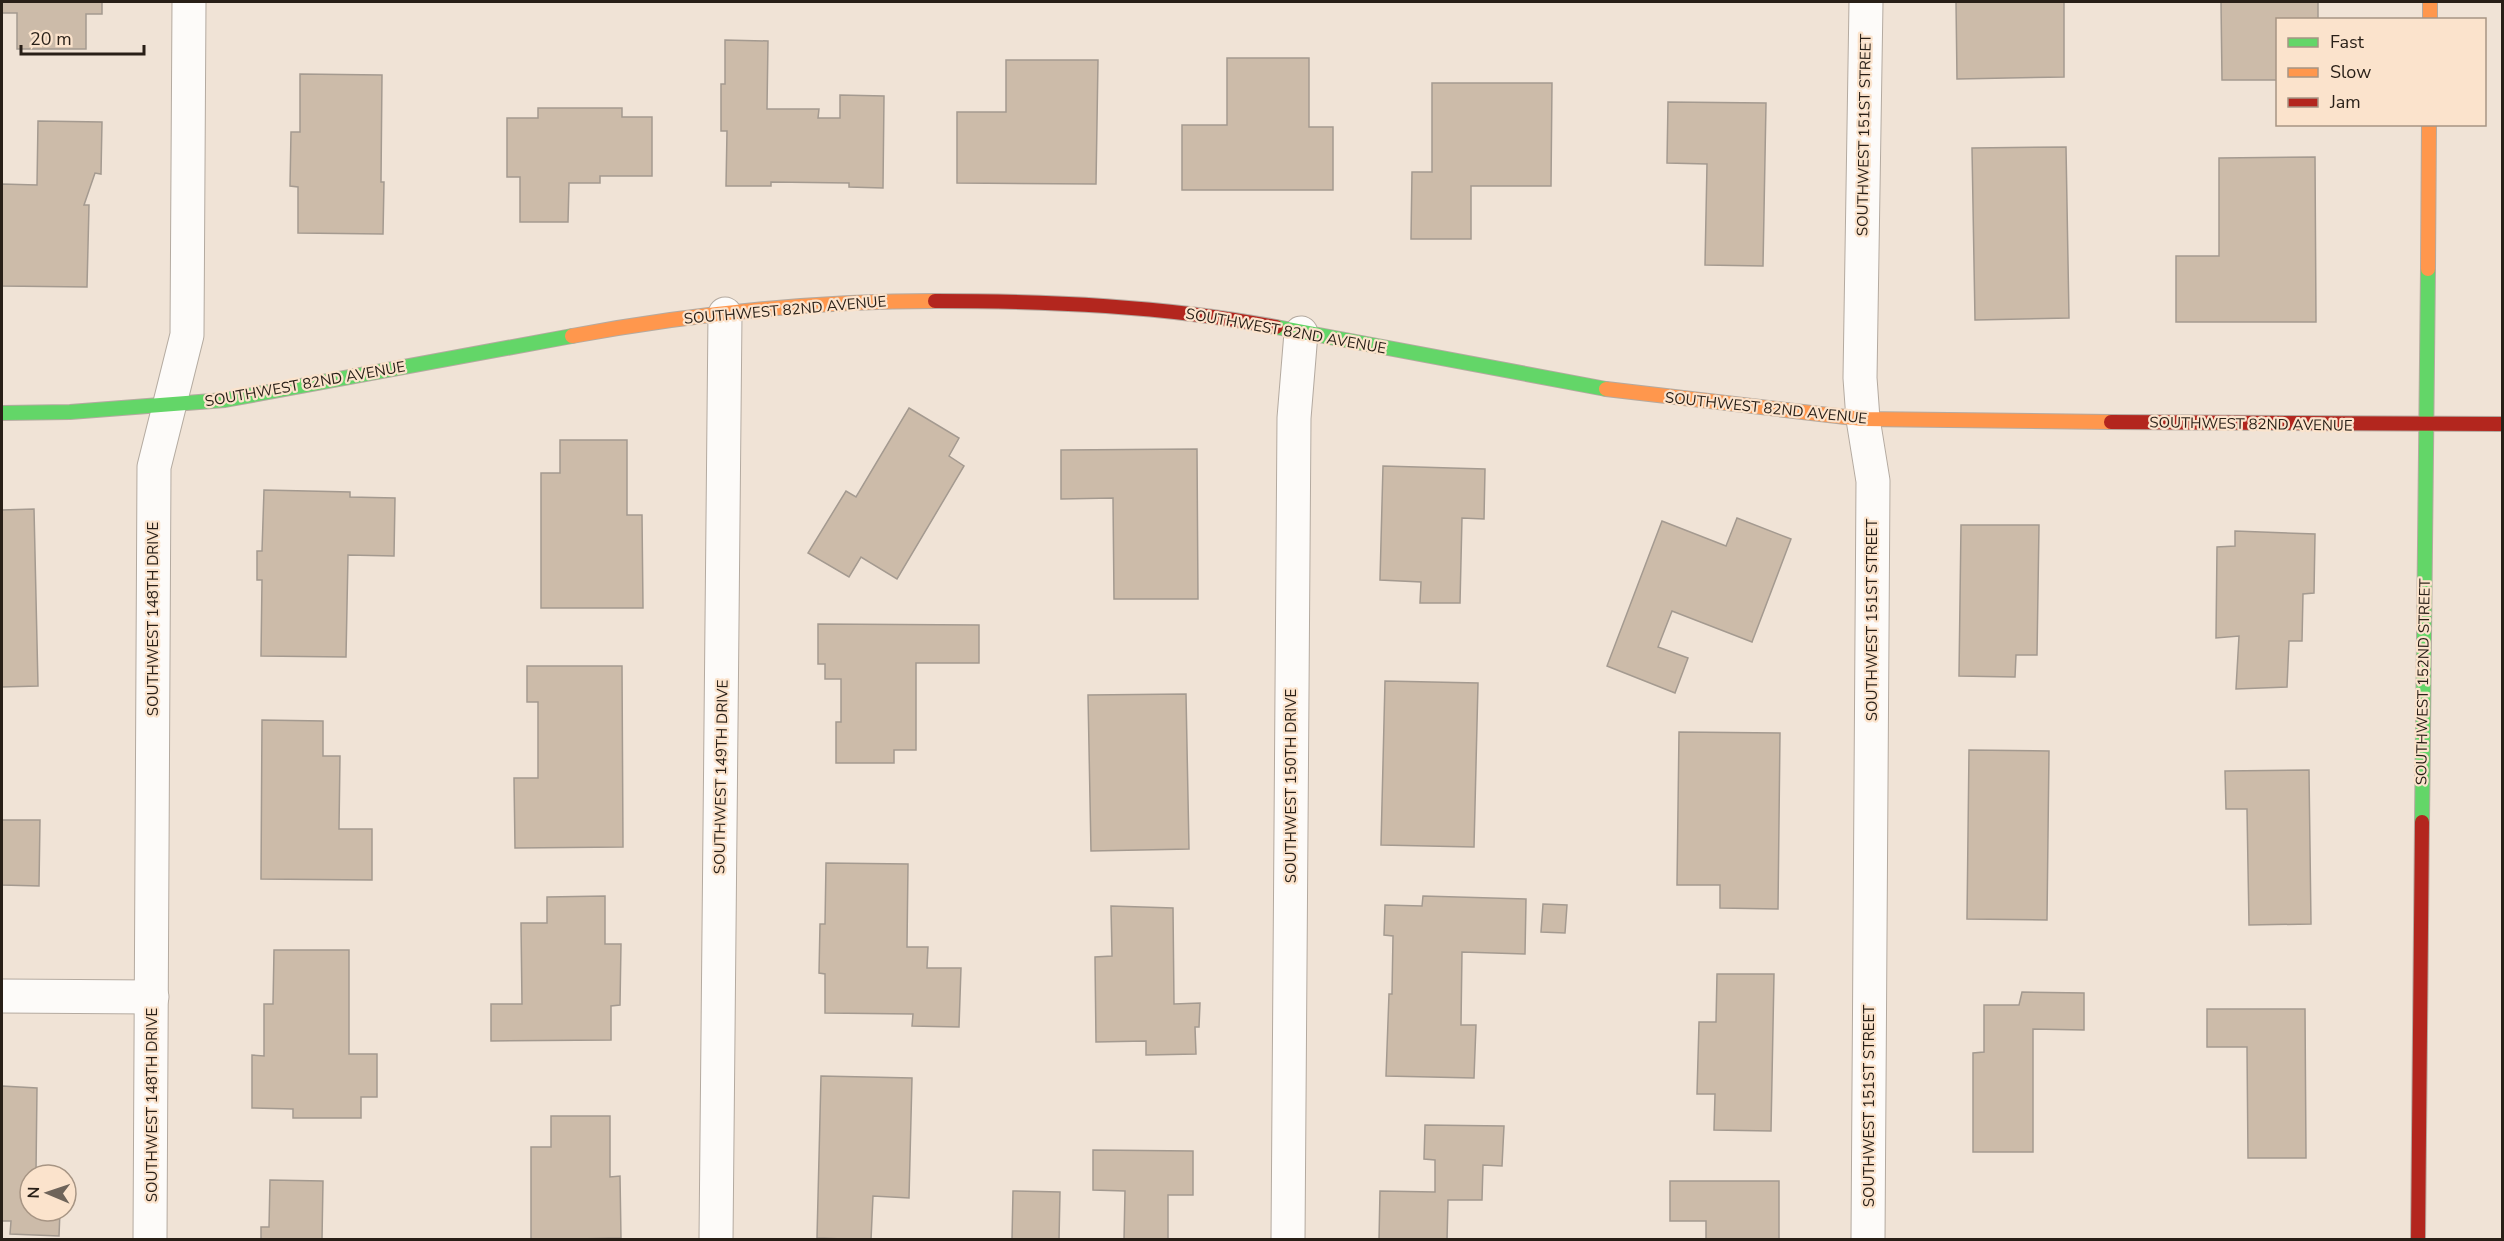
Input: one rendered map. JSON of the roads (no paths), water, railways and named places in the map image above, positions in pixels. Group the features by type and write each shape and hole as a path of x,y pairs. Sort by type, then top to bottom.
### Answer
{"street":[{"name":"SOUTHWEST 148TH DRIVE","path":"150,1239 154,467 186,335 189,2"},
{"name":"SOUTHWEST 151ST STREET","path":"1866,2 1860,378 1863,419 1873,481 1868,1239"},
{"path":"2430,2 2430,18"},
{"name":"SOUTHWEST 152ND STREET","path":"2418,1239 2429,126"},
{"name":"SOUTHWEST 82ND AVENUE","path":"2,412 70,412 225,400 639,324 806,305 882,301 1104,305 1229,318 1628,393 1863,419 2502,424"},
{"name":"SOUTHWEST 149TH DRIVE","path":"716,1239 725,314"},
{"name":"SOUTHWEST 150TH DRIVE","path":"1288,1239 1294,418 1301,333"},
{"path":"2,996 152,997"}]}
